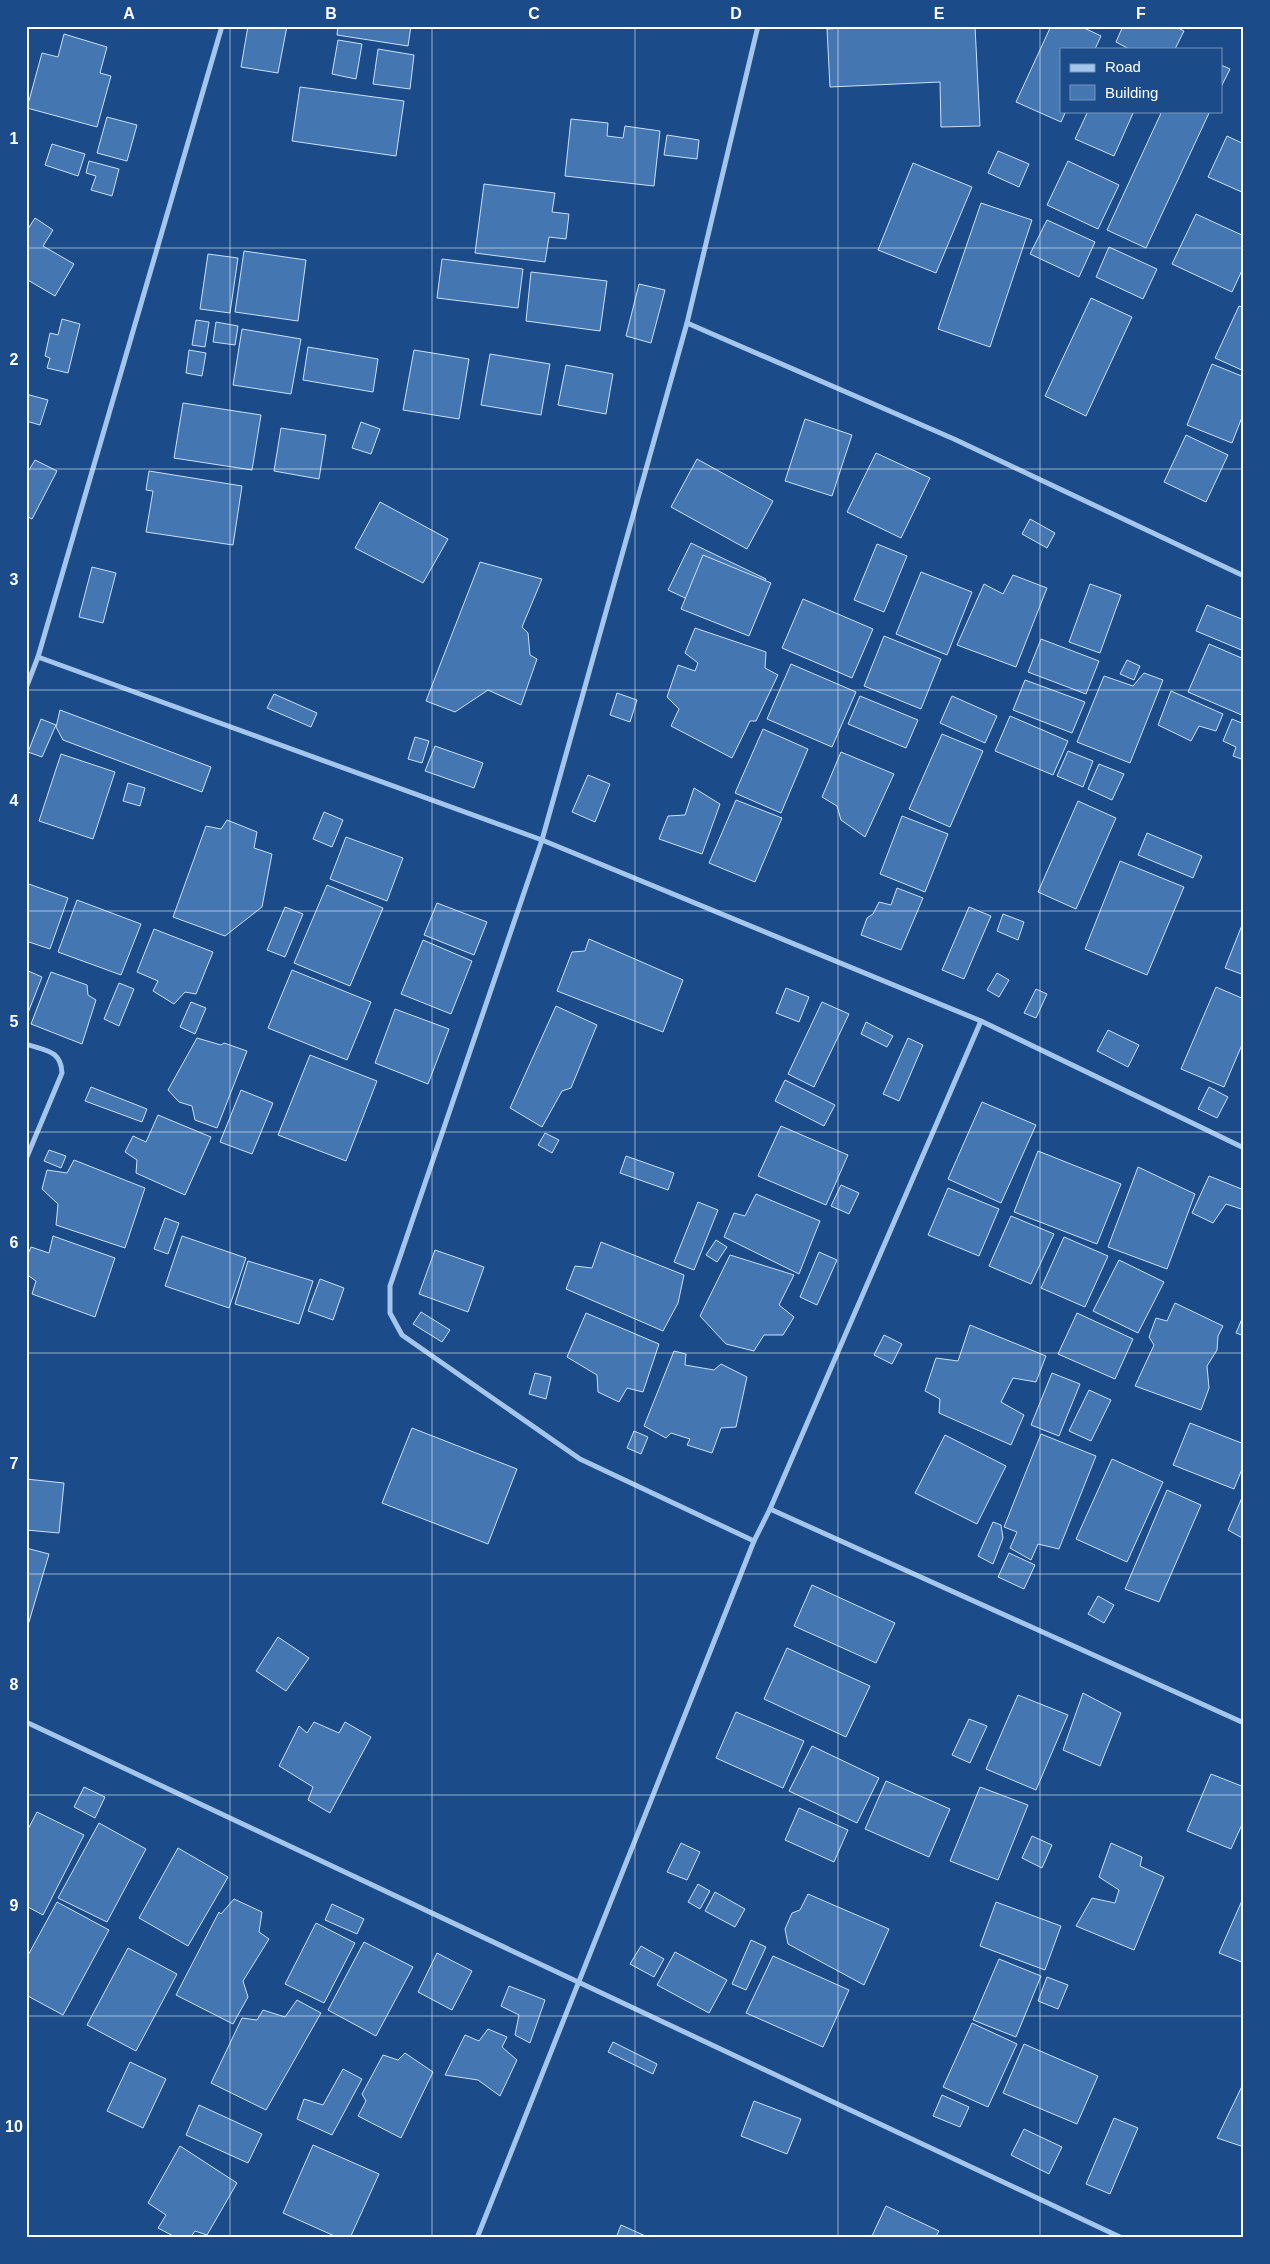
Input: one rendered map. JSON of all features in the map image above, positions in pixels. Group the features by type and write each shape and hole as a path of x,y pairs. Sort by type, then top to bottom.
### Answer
{"street":[{"path":"26,688 38,657 222,26"},
{"path":"754,1541 580,1459 402,1335 390,1314 390,1286 542,840 687,323 758,26"},
{"path":"687,323 954,439 1244,576"},
{"path":"38,657 542,840 981,1021 1244,1148"},
{"path":"477,2238 754,1541 770,1509 981,1021"},
{"path":"26,1044 55,1054 61,1062 62,1073 26,1159"},
{"path":"770,1509 1244,1723"},
{"path":"26,1722 1122,2238"}],"building":[{"path":"248,26 287,26 278,73 241,67"},
{"path":"338,26 411,26 408,46 337,35"},
{"path":"883,26 975,26 980,126 941,127 940,82 830,87 827,29"},
{"path":"1051,26 1080,26 1101,36 1095,48 1060,48 1060,112 1066,112 1061,122 1016,102"},
{"path":"1123,26 1174,26 1184,31 1176,48 1127,48 1116,42"},
{"path":"64,34 107,47 100,73 111,76 97,127 27,108 42,53 58,57"},
{"path":"338,40 362,44 356,79 332,74"},
{"path":"378,49 414,55 410,89 373,84"},
{"path":"1222,65 1230,69 1222,85"},
{"path":"300,87 404,101 396,156 292,141"},
{"path":"1088,112 1134,112 1114,156 1075,139"},
{"path":"1162,112 1210,112 1146,248 1107,230"},
{"path":"107,117 137,125 127,161 97,153"},
{"path":"571,119 608,123 607,136 623,138 625,126 660,131 654,186 565,176"},
{"path":"667,135 699,140 697,159 664,155"},
{"path":"1227,136 1244,144 1244,193 1208,177"},
{"path":"52,144 85,154 78,176 45,165"},
{"path":"998,151 1029,164 1019,187 988,173"},
{"path":"89,161 119,169 112,196 91,190 96,176 86,173"},
{"path":"1068,161 1119,185 1098,229 1047,205"},
{"path":"913,163 972,187 936,273 878,250"},
{"path":"484,184 555,193 552,212 569,214 566,239 549,237 545,262 475,253"},
{"path":"981,203 1032,220 990,347 938,329"},
{"path":"1196,214 1244,236 1244,266 1232,292 1172,264"},
{"path":"35,218 53,230 43,246 74,264 55,296 26,279 26,232"},
{"path":"1047,220 1095,242 1079,277 1030,254"},
{"path":"1109,247 1157,269 1143,299 1096,277"},
{"path":"244,251 306,260 298,321 235,312"},
{"path":"208,254 238,258 230,313 200,309"},
{"path":"442,259 523,269 518,308 437,298"},
{"path":"531,272 607,281 600,331 526,321"},
{"path":"639,284 665,290 651,343 626,336"},
{"path":"1091,298 1132,317 1086,416 1045,396"},
{"path":"1239,306 1244,308 1244,371 1215,358"},
{"path":"62,319 80,324 68,373 47,368 50,358 45,356 50,333 58,335"},
{"path":"196,320 209,322 205,347 192,345"},
{"path":"216,322 238,326 235,345 213,342"},
{"path":"242,329 301,339 291,394 233,385"},
{"path":"308,347 378,359 373,392 303,380"},
{"path":"189,350 206,353 202,376 186,373"},
{"path":"414,350 469,359 459,419 403,410"},
{"path":"490,354 550,364 541,415 481,405"},
{"path":"1212,364 1244,377 1244,412 1232,443 1187,425"},
{"path":"566,365 613,374 606,414 558,405"},
{"path":"26,394 48,400 40,425 26,421"},
{"path":"183,403 261,415 252,470 174,458"},
{"path":"805,419 852,435 832,496 785,481"},
{"path":"361,422 380,429 371,454 352,448"},
{"path":"281,428 326,435 319,479 274,471"},
{"path":"1186,435 1228,455 1206,502 1164,482"},
{"path":"876,453 930,478 901,538 847,512"},
{"path":"697,459 773,501 747,549 671,507"},
{"path":"35,460 57,471 32,519 26,516 26,475"},
{"path":"149,471 242,486 233,545 146,532 153,491 146,490"},
{"path":"380,502 448,539 423,583 355,548"},
{"path":"1030,519 1055,533 1047,548 1022,534"},
{"path":"691,543 766,579 743,625 668,590"},
{"path":"877,544 907,556 884,612 854,600"},
{"path":"703,555 771,583 749,636 681,609"},
{"path":"480,562 542,579 522,627 528,633 530,655 537,659 521,705 488,690 455,712 426,701"},
{"path":"92,567 116,573 103,623 79,617"},
{"path":"921,572 972,592 947,655 896,634"},
{"path":"1013,575 1047,588 1016,667 957,645 984,584 1003,594"},
{"path":"1090,584 1121,595 1100,653 1069,642"},
{"path":"803,599 873,629 852,678 782,648"},
{"path":"1207,605 1244,620 1244,651 1196,631"},
{"path":"695,628 766,652 765,668 778,675 756,721 750,721 732,758 671,726 679,709 667,697 678,665 695,671 698,663 685,653"},
{"path":"884,636 941,659 921,709 864,686"},
{"path":"1041,639 1099,661 1086,694 1028,672"},
{"path":"1209,644 1244,659 1244,716 1188,692"},
{"path":"1127,660 1140,666 1134,680 1120,674"},
{"path":"791,664 856,692 832,747 767,719"},
{"path":"1144,673 1163,680 1130,763 1077,742 1104,676 1133,686"},
{"path":"1025,680 1085,702 1072,733 1013,710"},
{"path":"1171,691 1223,714 1216,731 1199,726 1191,741 1158,725"},
{"path":"617,693 637,700 630,722 610,715"},
{"path":"274,694 317,713 311,727 267,708"},
{"path":"860,696 918,720 906,748 848,724"},
{"path":"952,696 997,716 985,743 940,723"},
{"path":"60,710 211,767 202,792 63,740 56,727"},
{"path":"1010,716 1068,741 1053,775 995,751"},
{"path":"41,719 56,725 42,757 28,752"},
{"path":"1232,719 1244,724 1244,760 1233,756 1236,747 1223,741"},
{"path":"763,729 808,749 781,813 735,793"},
{"path":"942,734 983,751 950,827 909,809"},
{"path":"415,737 429,741 422,763 408,759"},
{"path":"435,746 483,763 474,788 425,771"},
{"path":"1068,751 1093,761 1083,787 1057,776"},
{"path":"841,752 894,774 865,837 841,820 837,806 822,797"},
{"path":"61,754 115,772 93,839 39,821"},
{"path":"1099,764 1124,774 1112,800 1088,789"},
{"path":"588,775 610,784 595,822 572,812"},
{"path":"128,783 145,788 140,806 123,801"},
{"path":"694,788 720,804 702,854 659,839 668,816 685,815"},
{"path":"736,800 782,818 755,882 709,863"},
{"path":"1078,801 1116,818 1076,909 1038,892"},
{"path":"324,812 343,820 332,847 313,839"},
{"path":"902,816 948,834 925,892 880,874"},
{"path":"227,820 257,832 254,848 272,854 262,907 225,936 173,917 206,826 221,829"},
{"path":"1147,833 1202,856 1193,878 1138,855"},
{"path":"346,837 403,858 387,901 330,879"},
{"path":"1120,861 1184,887 1147,975 1085,949"},
{"path":"26,883 68,898 50,949 26,941"},
{"path":"327,885 383,908 350,986 294,963"},
{"path":"897,888 923,898 901,950 861,935 867,918 873,914 879,902 891,905"},
{"path":"77,900 141,924 121,975 58,952"},
{"path":"437,903 487,922 474,955 424,935"},
{"path":"285,907 303,914 285,957 267,950"},
{"path":"969,907 991,916 964,979 942,970"},
{"path":"1003,914 1024,922 1018,940 997,931"},
{"path":"1244,920 1244,975 1225,968"},
{"path":"154,929 213,952 196,994 185,992 174,1004 153,991 158,981 137,972"},
{"path":"589,939 683,980 663,1032 557,991 572,952 585,951"},
{"path":"423,940 472,961 451,1014 401,994"},
{"path":"26,970 42,977 26,1018"},
{"path":"292,970 371,1002 347,1060 268,1028"},
{"path":"51,972 87,985 88,995 96,1000 82,1044 31,1024"},
{"path":"997,973 1009,980 999,997 987,990"},
{"path":"119,983 134,989 119,1026 104,1019"},
{"path":"1216,987 1244,999 1244,1040 1224,1087 1181,1069"},
{"path":"786,988 809,997 799,1022 776,1013"},
{"path":"1036,989 1047,994 1036,1018 1024,1013"},
{"path":"191,1002 206,1008 195,1034 180,1027"},
{"path":"822,1002 849,1014 814,1087 788,1074"},
{"path":"556,1006 597,1025 571,1088 562,1091 542,1127 510,1108"},
{"path":"395,1009 449,1029 428,1084 375,1063"},
{"path":"866,1022 893,1036 887,1047 861,1034"},
{"path":"1108,1030 1139,1045 1128,1067 1097,1051"},
{"path":"197,1038 221,1045 224,1043 247,1051 217,1128 195,1120 192,1106 179,1102 168,1090"},
{"path":"908,1038 923,1045 899,1101 883,1094"},
{"path":"310,1055 377,1081 346,1161 278,1135"},
{"path":"785,1080 835,1105 824,1126 775,1101"},
{"path":"91,1087 147,1109 142,1122 85,1101"},
{"path":"1209,1087 1228,1097 1217,1118 1198,1109"},
{"path":"241,1090 273,1103 252,1154 220,1142"},
{"path":"982,1102 1036,1125 1001,1203 948,1179"},
{"path":"158,1115 211,1137 185,1195 136,1173 137,1160 125,1152 133,1136 146,1142"},
{"path":"781,1126 848,1155 826,1205 758,1176"},
{"path":"545,1133 559,1140 552,1153 538,1145"},
{"path":"49,1150 66,1156 61,1168 44,1161"},
{"path":"1038,1151 1121,1184 1097,1244 1014,1212"},
{"path":"626,1156 674,1173 668,1190 620,1173"},
{"path":"74,1160 145,1188 125,1248 56,1225 58,1204 42,1189 47,1170 67,1173"},
{"path":"1138,1167 1195,1194 1167,1269 1108,1247"},
{"path":"1209,1176 1244,1190 1244,1210 1226,1204 1213,1223 1192,1213"},
{"path":"841,1185 859,1193 849,1214 831,1206"},
{"path":"948,1188 999,1209 979,1256 928,1235"},
{"path":"756,1194 820,1221 799,1274 724,1237 734,1213 745,1216"},
{"path":"698,1202 718,1210 694,1270 674,1262"},
{"path":"1011,1216 1054,1234 1031,1284 989,1266"},
{"path":"165,1218 179,1223 168,1254 154,1249"},
{"path":"53,1236 115,1258 95,1317 32,1294 36,1281 26,1274 26,1259 31,1247 49,1253"},
{"path":"182,1236 246,1258 229,1308 165,1286"},
{"path":"1064,1237 1108,1256 1085,1307 1041,1288"},
{"path":"716,1240 727,1247 717,1262 706,1255"},
{"path":"601,1242 684,1275 678,1303 663,1331 566,1289 575,1266 592,1268"},
{"path":"435,1250 484,1267 468,1312 419,1294"},
{"path":"819,1252 837,1260 817,1305 800,1297"},
{"path":"730,1255 794,1275 779,1305 794,1317 783,1335 764,1335 754,1351 726,1344 700,1316"},
{"path":"1119,1260 1164,1282 1138,1333 1093,1311"},
{"path":"248,1261 313,1281 299,1324 235,1304"},
{"path":"320,1279 344,1288 333,1320 308,1311"},
{"path":"1175,1303 1223,1326 1218,1336 1217,1350 1207,1366 1209,1388 1201,1410 1135,1386 1154,1345 1149,1337 1156,1318 1167,1321"},
{"path":"421,1312 450,1330 442,1342 413,1324"},
{"path":"586,1313 659,1344 643,1392 627,1388 619,1402 598,1392 597,1375 567,1357"},
{"path":"1077,1313 1133,1339 1115,1379 1058,1354"},
{"path":"1244,1314 1244,1336 1236,1333"},
{"path":"970,1325 1046,1356 1036,1382 1013,1378 1001,1402 1024,1415 1011,1445 939,1413 940,1399 925,1391 936,1358 958,1361"},
{"path":"884,1335 902,1344 892,1364 874,1355"},
{"path":"674,1351 686,1354 685,1365 714,1370 721,1364 747,1377 736,1427 721,1428 712,1453 687,1445 690,1439 671,1433 666,1438 644,1426"},
{"path":"535,1373 551,1377 546,1399 529,1394"},
{"path":"1052,1373 1080,1384 1059,1436 1031,1425"},
{"path":"1089,1390 1111,1400 1091,1441 1069,1431"},
{"path":"1190,1423 1244,1444 1244,1464 1234,1489 1173,1465"},
{"path":"412,1428 517,1469 488,1544 382,1503"},
{"path":"634,1431 648,1437 641,1454 627,1448"},
{"path":"1041,1434 1096,1456 1059,1549 1038,1544 1031,1560 1010,1548 1017,1532 1004,1527"},
{"path":"945,1435 1006,1466 977,1524 915,1493"},
{"path":"1112,1459 1163,1482 1127,1562 1076,1539"},
{"path":"26,1479 64,1483 59,1533 26,1530"},
{"path":"1167,1490 1201,1505 1159,1602 1125,1589"},
{"path":"1244,1493 1244,1539 1228,1530"},
{"path":"993,1522 1001,1525 1003,1538 993,1564 978,1556"},
{"path":"26,1548 49,1554 26,1632"},
{"path":"1009,1553 1035,1565 1024,1589 998,1577"},
{"path":"812,1585 895,1623 876,1663 794,1626"},
{"path":"1098,1596 1114,1605 1104,1623 1088,1614"},
{"path":"278,1637 309,1658 286,1691 256,1671"},
{"path":"787,1648 870,1686 846,1737 764,1699"},
{"path":"1083,1693 1121,1713 1100,1766 1063,1750"},
{"path":"1018,1695 1068,1715 1036,1790 986,1769"},
{"path":"736,1712 804,1741 783,1788 716,1758"},
{"path":"969,1719 987,1726 970,1763 952,1755"},
{"path":"314,1722 339,1733 345,1722 371,1737 330,1813 308,1800 313,1787 279,1766 299,1726 307,1733"},
{"path":"812,1746 879,1778 857,1823 789,1791"},
{"path":"1211,1774 1244,1787 1244,1820 1231,1849 1187,1831"},
{"path":"886,1781 950,1809 929,1857 865,1829"},
{"path":"84,1787 105,1797 95,1818 74,1807"},
{"path":"980,1787 1028,1805 998,1880 950,1861"},
{"path":"799,1808 848,1830 834,1862 785,1840"},
{"path":"37,1812 84,1835 43,1915 26,1906 26,1833"},
{"path":"99,1823 146,1849 107,1922 58,1898"},
{"path":"1032,1836 1052,1845 1042,1868 1022,1858"},
{"path":"681,1843 700,1852 687,1880 667,1872"},
{"path":"1111,1843 1142,1857 1140,1866 1164,1877 1134,1950 1076,1926 1092,1898 1115,1903 1119,1890 1099,1877"},
{"path":"178,1848 228,1877 188,1946 139,1918"},
{"path":"698,1884 710,1891 700,1909 688,1902"},
{"path":"715,1892 745,1909 735,1927 705,1911"},
{"path":"808,1894 889,1929 864,1985 788,1944 785,1929 792,1913 800,1910"},
{"path":"1244,1896 1244,1963 1219,1953"},
{"path":"234,1899 262,1912 259,1932 269,1939 243,1981 248,1997 233,2024 176,1995 219,1912 221,1914"},
{"path":"57,1902 109,1930 63,2015 26,1995 26,1959"},
{"path":"996,1902 1061,1926 1045,1970 980,1946"},
{"path":"332,1904 364,1919 357,1934 325,1920"},
{"path":"316,1923 355,1943 324,2003 285,1984"},
{"path":"751,1940 766,1947 746,1990 732,1984"},
{"path":"364,1942 413,1967 376,2036 328,2010"},
{"path":"641,1946 664,1959 654,1977 630,1964"},
{"path":"128,1948 177,1974 136,2051 87,2025"},
{"path":"675,1952 727,1980 709,2013 657,1985"},
{"path":"437,1953 472,1971 452,2010 418,1992"},
{"path":"773,1956 849,1990 823,2047 746,2013"},
{"path":"999,1959 1041,1976 1016,2037 973,2020"},
{"path":"1047,1977 1068,1985 1058,2009 1038,2001"},
{"path":"509,1986 545,2000 530,2043 515,2035 519,2015 501,2006"},
{"path":"297,2000 321,2013 266,2110 211,2083 242,2018 257,2020 263,2010 285,2017"},
{"path":"972,2023 1017,2044 988,2107 943,2087"},
{"path":"488,2029 507,2037 502,2047 517,2060 500,2096 478,2080 445,2075 465,2035 479,2041"},
{"path":"613,2042 657,2064 653,2074 608,2052"},
{"path":"1024,2044 1098,2076 1077,2124 1003,2093"},
{"path":"405,2053 433,2072 401,2138 358,2116 366,2101 362,2094 383,2055 398,2060"},
{"path":"130,2062 166,2079 143,2128 107,2111"},
{"path":"343,2069 362,2079 332,2135 297,2119 304,2099 323,2105"},
{"path":"1244,2082 1244,2147 1217,2138"},
{"path":"942,2095 969,2107 960,2127 933,2116"},
{"path":"754,2101 801,2119 787,2154 741,2136"},
{"path":"199,2105 262,2134 248,2163 186,2135"},
{"path":"1114,2118 1138,2128 1110,2194 1086,2184"},
{"path":"1024,2129 1062,2147 1049,2174 1011,2155"},
{"path":"313,2145 379,2174 350,2238 339,2238 283,2213"},
{"path":"180,2146 237,2183 207,2235 195,2231 190,2238 177,2238 158,2228 166,2215 148,2203"},
{"path":"886,2206 939,2231 935,2238 871,2238"},
{"path":"621,2225 650,2238 616,2238"}]}
